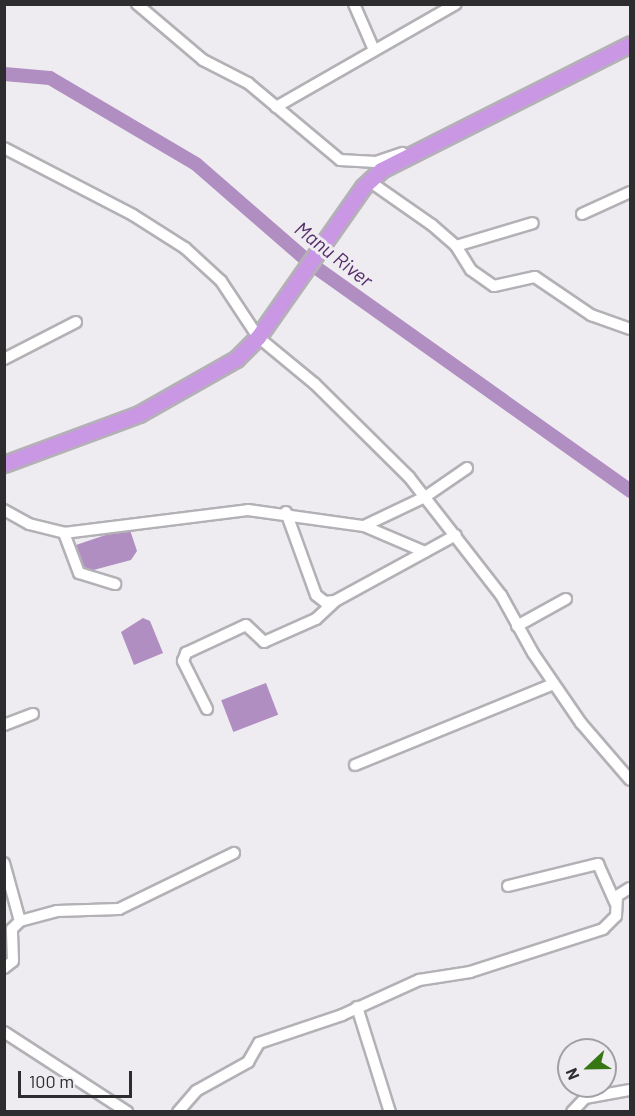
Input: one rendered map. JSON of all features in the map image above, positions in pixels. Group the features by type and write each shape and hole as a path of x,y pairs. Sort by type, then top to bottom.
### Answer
{"highway":[{"path":"4,464 139,414 236,359 262,332 366,184 381,170 630,44"}],"street":[{"path":"137,4 203,60 248,82 340,160 376,162 431,144"},
{"path":"354,4 374,50"},
{"path":"276,107 374,50 435,9 456,4"},
{"path":"4,148 133,215 185,248 221,281 262,332 424,497 456,535 553,684 630,780"},
{"path":"366,184 456,246 471,270 494,286 535,277 591,315 630,329"},
{"path":"582,214 630,192"},
{"path":"456,246 533,223"},
{"path":"4,359 76,322"},
{"path":"364,526 424,497 467,468"},
{"path":"4,510 29,524 64,533 229,510 286,512 364,526 424,552"},
{"path":"286,512 316,595 325,602 335,602"},
{"path":"64,533 79,573 115,584"},
{"path":"207,709 183,655 246,625 264,642 316,619 335,602 456,535"},
{"path":"517,626 566,599"},
{"path":"355,765 553,684"},
{"path":"4,725 33,714"},
{"path":"4,968 13,961 12,929 20,921 57,911 119,909 234,853"},
{"path":"4,863 20,921"},
{"path":"178,1112 196,1091 248,1062 259,1043 357,1007 419,980 470,972 603,929 616,916 615,902 598,864 508,886"},
{"path":"615,902 630,888"},
{"path":"357,1007 390,1112"},
{"path":"4,1032 127,1112"},
{"path":"572,1112 585,1098 630,1090"}],"shaded area":[{"path":"129,527 137,551 131,560 86,572 76,545"},
{"path":"143,618 150,621 163,653 134,665 121,632"},
{"path":"266,683 278,715 233,732 221,700"}],"waterway":[{"name":"Manu River","path":"4,74 50,78 196,164 311,264 630,491"}]}
